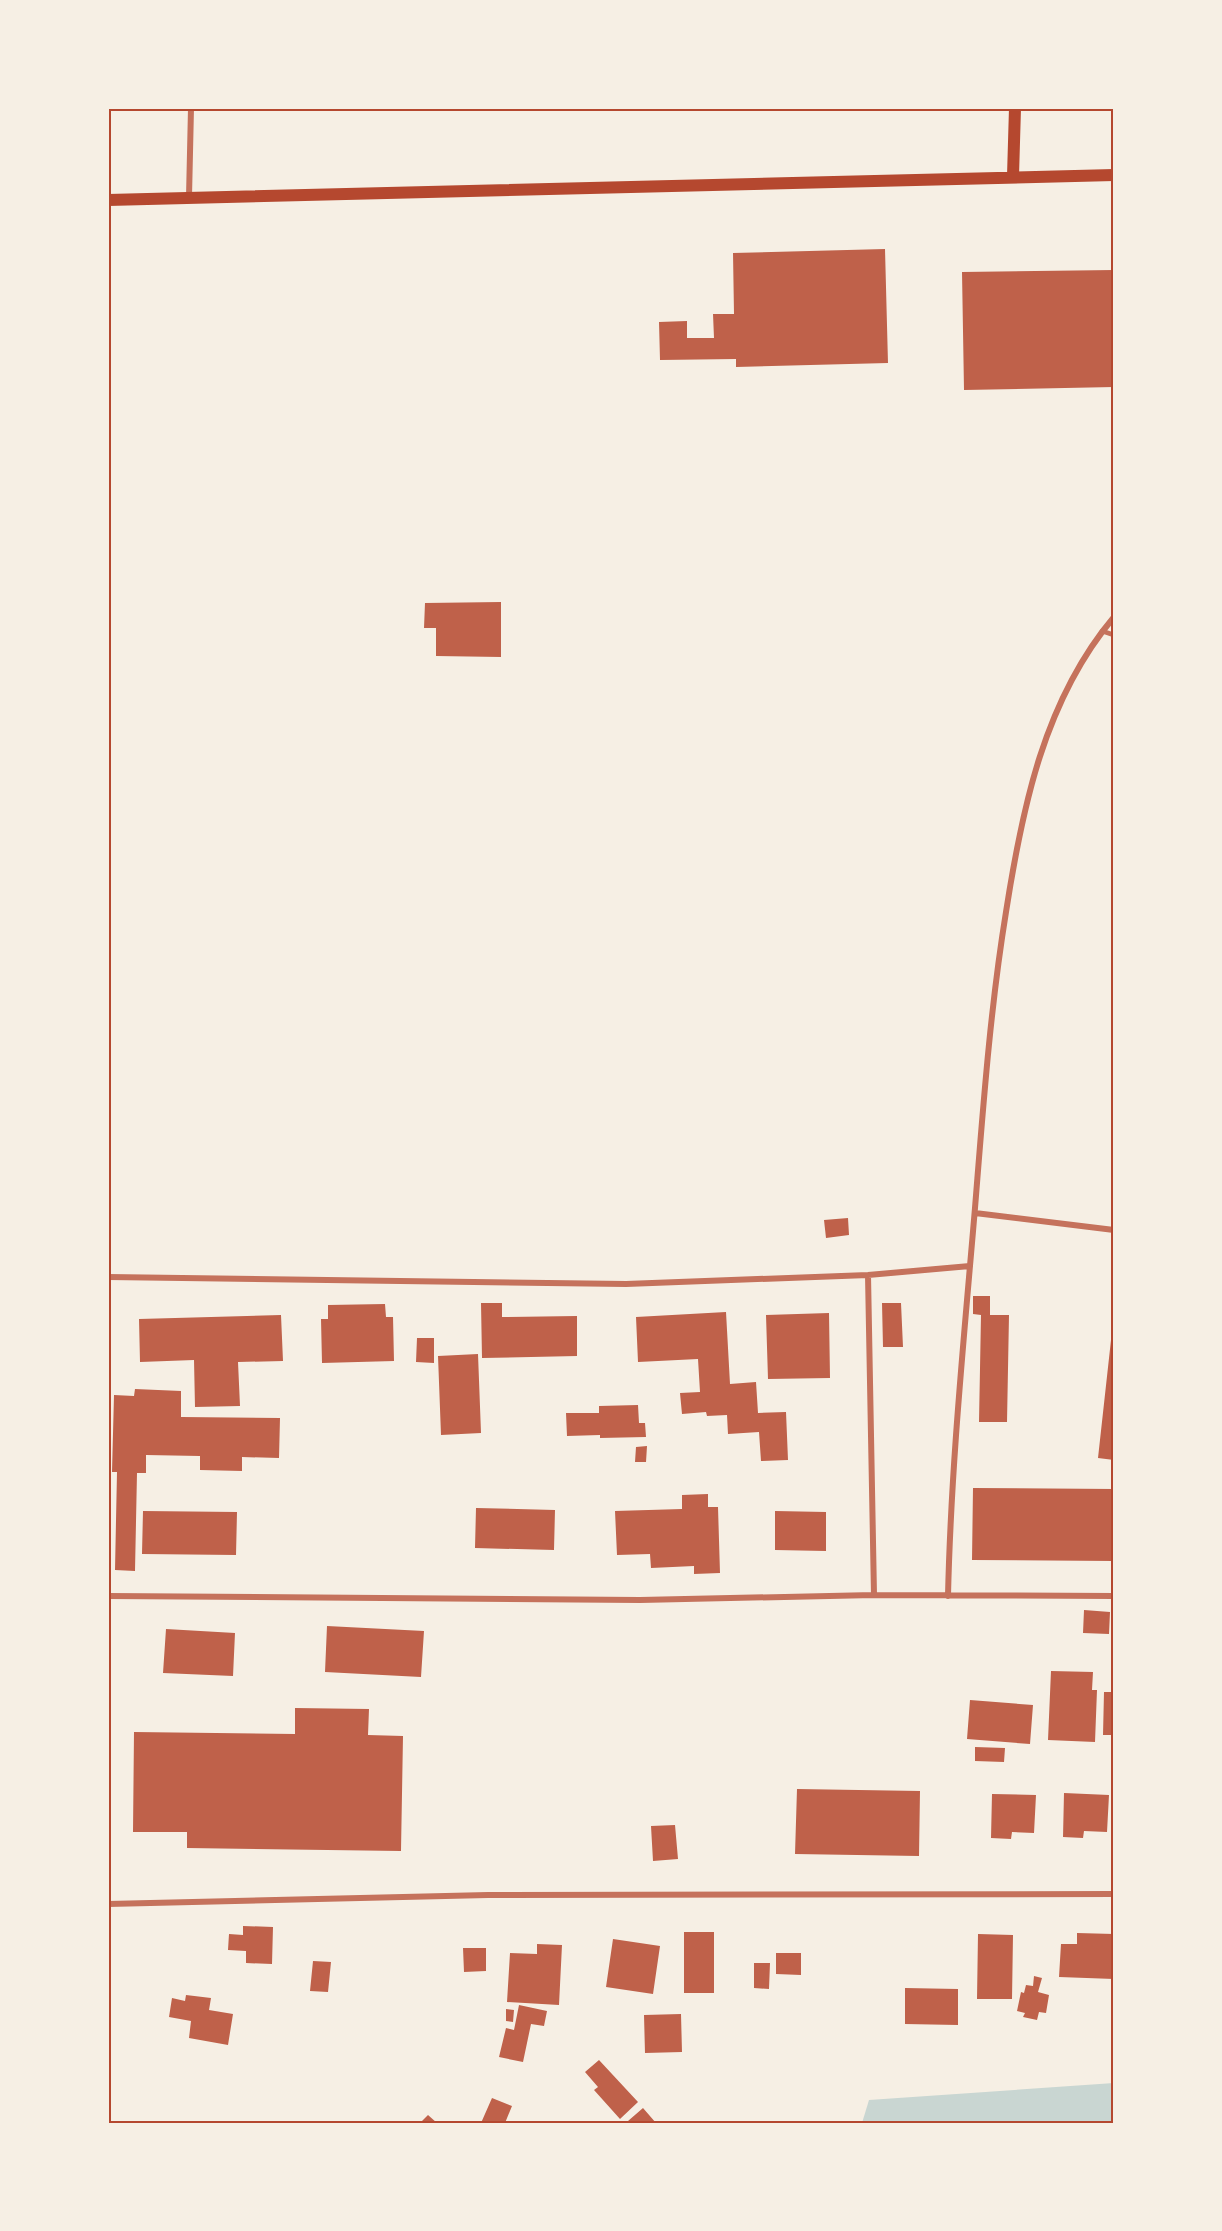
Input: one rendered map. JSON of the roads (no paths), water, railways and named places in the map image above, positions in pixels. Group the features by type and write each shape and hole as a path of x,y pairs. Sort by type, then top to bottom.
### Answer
{"main road":[{"path":"1013,176 1016,108"},
{"path":"108,200 1114,175"}],"street":[{"path":"189,199 191,108"},
{"path":"948,1596 950,1496 994,988 1016,846 1035,765 1066,692 1102,631 1114,617"},
{"path":"975,1213 1114,1230"},
{"path":"108,1277 626,1284 868,1275 970,1266"},
{"path":"868,1275 874,1595"},
{"path":"108,1596 640,1600 874,1595 1114,1596"},
{"path":"108,1904 488,1895 1114,1894"}],"lane":[{"path":"1102,631 1114,635"}]}
